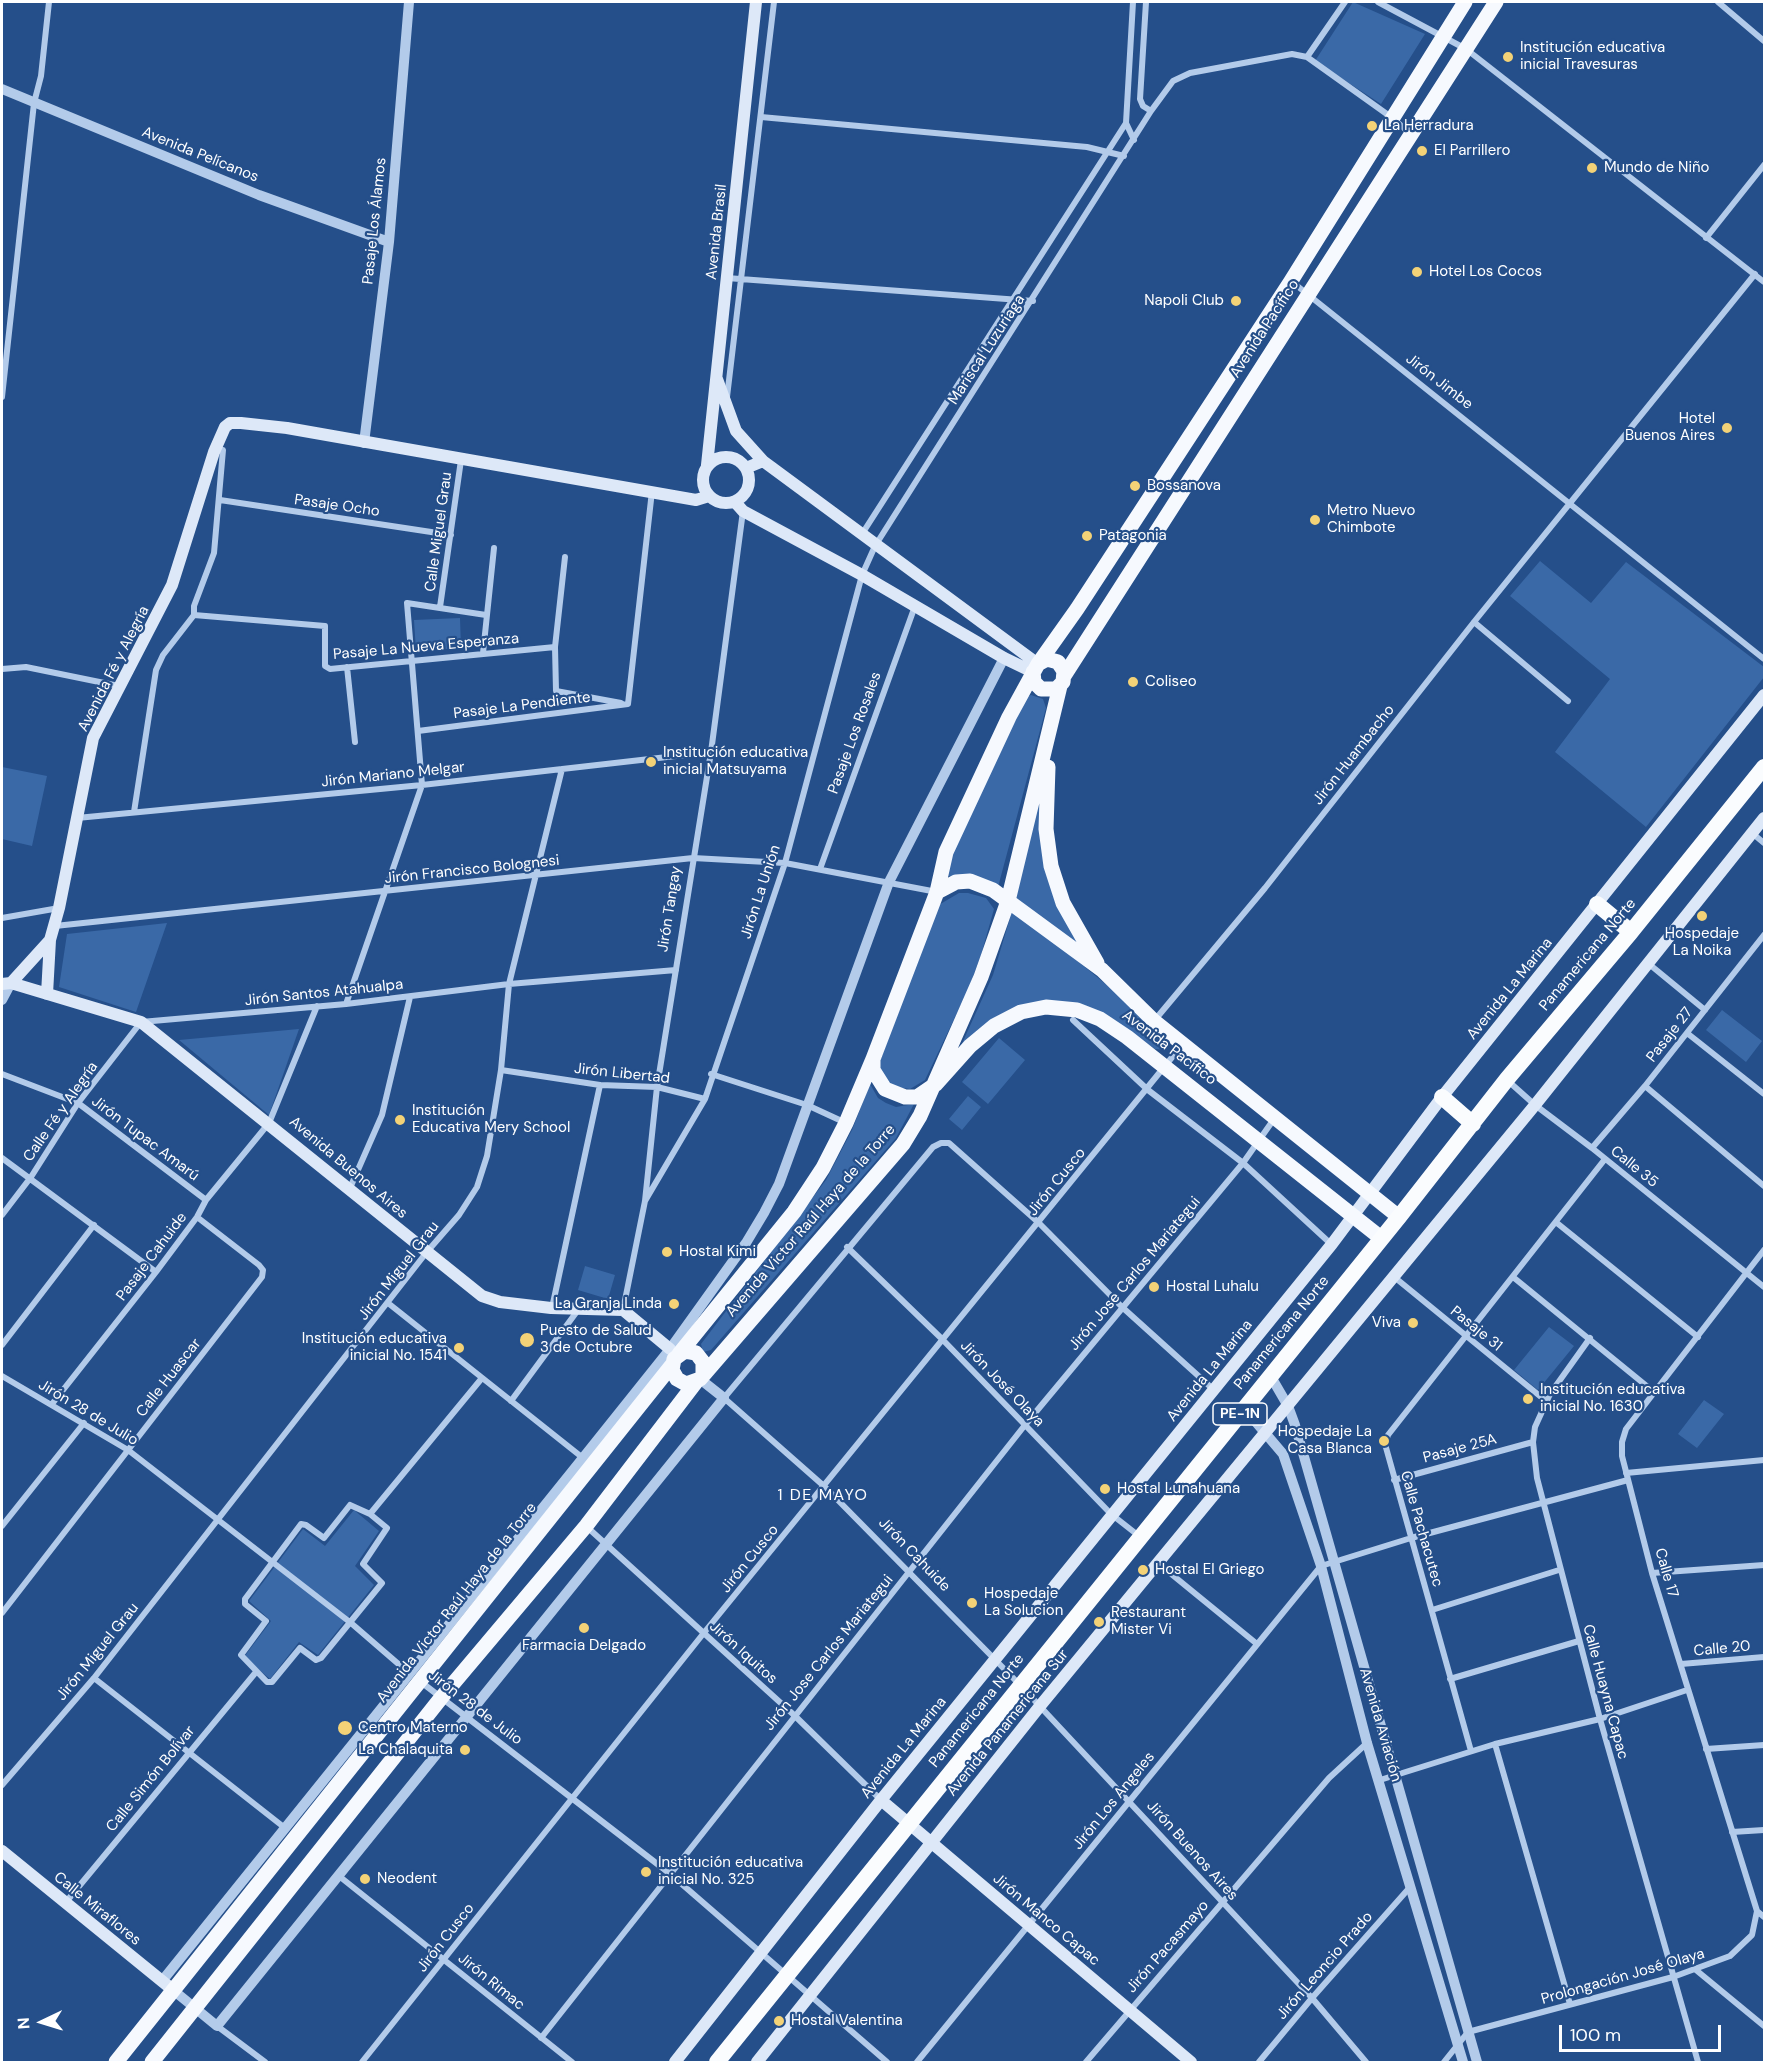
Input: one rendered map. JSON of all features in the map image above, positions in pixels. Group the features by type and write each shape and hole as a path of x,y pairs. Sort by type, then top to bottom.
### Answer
{"highway":[{"name":"Panamericana Norte","path":"717,2062 1021,1686 1139,1536 1399,1217 1507,1079 1631,932 1764,767"},
{"path":"1597,904 1631,932"},
{"path":"1443,1097 1473,1124"}],"main road":[{"name":"Avenida Brasil","path":"707,465 756,2"},
{"name":"Avenida Pacífico","path":"873,1059 937,892 946,852 984,769 1035,668 1077,609 1291,280 1465,2"},
{"name":"Avenida Pacífico","path":"936,1084 981,977 1008,901 1062,681 1496,2"},
{"path":"716,375 736,431 749,479 747,490 739,507"},
{"name":"Avenida Fé y Alegría","path":"47,994 50,940 59,908 93,738 172,585 214,452 225,427 230,423 286,429 364,443"},
{"path":"736,431 763,460 1035,668"},
{"path":"364,443 696,500 709,496"},
{"path":"744,466 733,458 722,457 707,465 702,481 709,496 724,504 739,507 862,575 1004,658 1035,668"},
{"path":"744,466 763,460"},
{"path":"1047,659 1058,662 1062,681 1051,691 1041,689 1034,682 1035,668 1047,659"},
{"name":"Avenida La Marina","path":"675,2062 881,1800 1111,1514 1215,1391 1332,1244 1369,1192 1443,1097 1764,695"},
{"path":"1048,741 1046,828 1050,866 1063,903 1102,970"},
{"name":"Avenida Panamericana Sur","path":"757,2062 1040,1706 1535,1105 1764,818"},
{"path":"937,892 956,882 970,881 983,884 1008,901"},
{"name":"Avenida Pacífico","path":"1008,901 1102,970 1154,1021 1399,1217"},
{"name":"Avenida Fé y Alegría","path":"6,983 50,940"},
{"name":"Avenida Buenos Aires","path":"6,983 141,1022 482,1296 500,1302 551,1308 623,1310"},
{"name":"Avenida Pacífico","path":"936,1084 970,1046 994,1026 1021,1012 1046,1007 1077,1010 1100,1019 1127,1037 1258,1138 1381,1238"},
{"path":"873,1059 878,1081 895,1095 916,1096 936,1084"},
{"name":"Avenida Victor Raúl Haya de la Torre","path":"116,2062 167,1986 587,1460 794,1212 823,1168 846,1124 873,1059"},
{"name":"Avenida Victor Raúl Haya de la Torre","path":"152,2062 441,1698 586,1526 699,1378 903,1144 936,1084"},
{"path":"623,1310 674,1356 676,1379 686,1384 699,1378 700,1357 691,1351 674,1356"},
{"name":"Jirón Manco Capac","path":"881,1800 1191,2062"},
{"name":"Calle Miraflores","path":"2,1851 167,1986"}],"street":[{"path":"2,398 34,103 41,76 50,2"},
{"name":"Pasaje Los Álamos","path":"364,443 389,242 409,2"},
{"path":"726,404 743,279 774,2"},
{"name":"Mariscal Luzuriaga","path":"1132,2 1126,123 1134,140"},
{"path":"1146,2 1140,99 1143,106 1151,111"},
{"path":"1345,2 1307,57 1412,134"},
{"path":"1378,2 1466,49 1764,282"},
{"path":"1718,2 1764,41"},
{"name":"Mariscal Luzuriaga","path":"862,575 875,546 1033,301 1151,111 1173,81 1190,73 1292,54 1307,57"},
{"name":"Avenida Pelícanos","path":"2,89 259,195 389,242"},
{"path":"761,117 1108,151 1124,156"},
{"name":"Mariscal Luzuriaga","path":"861,536 1126,123"},
{"path":"1706,238 1764,165"},
{"name":"Jirón Huambacho","path":"1154,1021 1266,888 1474,622 1755,274"},
{"path":"727,278 1033,301"},
{"name":"Jirón Jimbe","path":"1291,280 1764,659"},
{"path":"134,812 156,670 163,655 194,615 194,606 214,553 223,450 214,452"},
{"name":"Calle Miguel Grau","path":"440,607 461,460"},
{"path":"565,557 555,647 556,691 628,704 652,491"},
{"name":"Pasaje Ocho","path":"220,500 450,535"},
{"name":"Jirón Tangay","path":"623,1310 645,1201 657,1087 711,752 739,507"},
{"path":"483,653 494,548"},
{"name":"Jirón La Unión","path":"645,1201 705,1099 711,1074 785,863 862,575"},
{"path":"346,1004 422,785 407,603 486,615"},
{"name":"Pasaje Los Rosales","path":"820,869 915,606"},
{"name":"Pasaje La Nueva Esperanza","path":"194,615 325,626 325,666 330,669 555,647"},
{"path":"1474,622 1568,701"},
{"path":"674,1356 764,1214 778,1184 890,882 1004,658"},
{"path":"2,669 26,667 120,686"},
{"path":"347,667 355,742"},
{"name":"Pasaje La Pendiente","path":"418,731 628,704"},
{"name":"Jirón Mariano Melgar","path":"77,818 422,785 711,752"},
{"name":"Jirón Miguel Grau","path":"2,1785 94,1677 426,1252 459,1215 477,1187 487,1156 501,1070 509,984 562,769"},
{"path":"1752,833 1764,843"},
{"name":"Jirón Francisco Bolognesi","path":"55,926 693,858 785,863 937,892"},
{"path":"2,918 59,908"},
{"name":"Pasaje 27","path":"1592,1148 1646,1086 1764,935"},
{"path":"1649,964 1705,1010"},
{"name":"Jirón Santos Atahualpa","path":"141,1022 346,1004 509,984 676,970"},
{"name":"Avenida Fé y Alegría","path":"2,1000 6,983"},
{"path":"350,1188 382,1115 410,997"},
{"name":"Pasaje Cahuide","path":"52,1404 156,1272 197,1217 206,1200 269,1123 317,1006"},
{"path":"1073,1020 1148,1090 1243,1163 1332,1244"},
{"name":"Calle Fé y Alegría","path":"2,1215 31,1177 78,1103 141,1022"},
{"path":"1687,1033 1764,1094"},
{"name":"Jirón Cusco","path":"362,2062 703,1634 1183,1045"},
{"name":"Jirón Libertad","path":"501,1070 600,1086 657,1087 705,1099"},
{"name":"Jirón Tupac Amarú","path":"2,1074 78,1103 206,1200"},
{"path":"711,1074 807,1104 846,1124"},
{"name":"Calle 35","path":"1507,1079 1535,1105 1592,1148 1764,1287"},
{"path":"551,1308 600,1086"},
{"path":"1646,1086 1764,1186"},
{"name":"Jirón Jose Carlos Mariategui","path":"541,2038 1025,1425 1243,1163 1258,1138 1275,1118"},
{"path":"217,2026 724,1398 933,1147 941,1143 949,1143 1039,1223 1122,1307 1215,1391"},
{"path":"2,1158 31,1177 156,1272"},
{"name":"Calle Pachacutec","path":"1471,1751 1385,1451 1388,1435 1605,1159"},
{"name":"Calle Huascar","path":"2,1613 262,1277 263,1270 197,1217"},
{"path":"1557,1222 1698,1337"},
{"path":"2,1345 94,1225"},
{"name":"Jirón José Olaya","path":"848,1247 942,1339 1111,1514 1139,1536"},
{"name":"Calle 17","path":"1761,1910 1732,1832 1687,1690 1622,1456 1626,1429 1764,1250"},
{"name":"Pasaje 31","path":"1392,1276 1546,1401"},
{"path":"1513,1277 1654,1392"},
{"path":"388,1303 587,1460"},
{"path":"512,1401 579,1309"},
{"name":"Calle Huayna Capac","path":"1590,1338 1546,1401 1535,1427 1533,1442 1542,1503 1600,1719 1698,2062"},
{"name":"Avenida Aviación","path":"1270,1375 1288,1406 1396,1774 1477,2062"},
{"name":"Jirón 28 de Julio","path":"2,1376 128,1450 218,1518 351,1623 414,1677 573,1797 669,1874 887,2062"},
{"path":"370,1514 482,1378"},
{"name":"Jirón Cahuide","path":"699,1378 825,1487 995,1660"},
{"name":"Avenida Aviación","path":"1244,1408 1283,1454 1320,1566 1367,1743 1463,2062"},
{"path":"2,1526 84,1423"},
{"name":"Pasaje 25A","path":"1394,1480 1533,1442"},
{"name":"Jirón Los Angeles","path":"917,2062 1320,1566 1411,1538 1542,1503 1627,1476 1764,1460"},
{"path":"352,1505 370,1514 387,1528 363,1564 382,1582 351,1623 318,1660 302,1647 272,1682 267,1682 242,1658 241,1653 266,1621 244,1601 301,1524 324,1538 352,1505"},
{"name":"Jirón Iquitos","path":"586,1526 794,1715 881,1800"},
{"path":"1159,1564 1257,1644"},
{"path":"1653,1573 1764,1565"},
{"path":"1432,1610 1559,1570"},
{"path":"1450,1679 1579,1641"},
{"name":"Calle 20","path":"1681,1665 1764,1657"},
{"name":"Jirón Buenos Aires","path":"995,1660 1130,1801 1312,1998 1366,2062"},
{"name":"Calle Simón Bolívar","path":"66,1902 256,1672"},
{"path":"94,1677 285,1827"},
{"path":"265,2062 167,1986 285,1827 414,1677"},
{"path":"1380,1780 1496,1744 1600,1719 1687,1690"},
{"name":"Jirón Pacasmayo","path":"1086,2062 1329,1779 1367,1743"},
{"path":"1496,1744 1570,2004"},
{"path":"1706,1749 1764,1745"},
{"path":"1732,1832 1764,1830"},
{"name":"Jirón Rimac","path":"339,1876 572,2062"},
{"name":"Jirón Leoncio Prado","path":"1259,2062 1411,1886"},
{"path":"1761,1910 1764,1917"},
{"name":"Prolongación José Olaya","path":"1468,2032 1673,1977 1730,1956 1752,1935 1761,1910"},
{"path":"1696,1970 1764,2026"},
{"path":"1444,2062 1468,2032"}],"shaded area":[{"path":"1353,2 1425,34 1381,104 1315,61"},
{"path":"1540,561 1591,603 1626,562 1764,667 1764,677 1646,827 1555,752 1610,679 1510,596"},
{"path":"460,618 461,648 416,651 414,620"},
{"path":"1031,695 1043,699 1046,708 998,887 969,875 949,876 940,880 1026,697"},
{"path":"2,767 47,776 32,846 2,839"},
{"path":"1039,802 1041,802 1040,809 1086,953 1015,898"},
{"path":"959,893 986,898 994,909 981,955 968,990 925,1080 910,1089 894,1087 883,1077 879,1064 937,906"},
{"path":"1013,908 1164,1032 1169,1041 1166,1050 1155,1049 1117,1022 1023,1005 989,1021 960,1048 993,975"},
{"path":"167,923 136,1012 59,987 67,934"},
{"path":"1722,1010 1762,1041 1746,1062 1706,1030"},
{"path":"299,1029 269,1115 179,1040"},
{"path":"999,1038 1025,1060 988,1104 962,1082"},
{"path":"870,1084 878,1098 886,1103 896,1107 914,1104 896,1138 711,1350 703,1352 701,1344 826,1180 852,1130"},
{"path":"968,1096 981,1107 962,1130 949,1119"},
{"path":"585,1266 615,1275 608,1299 578,1290"},
{"path":"1549,1327 1574,1346 1538,1390 1514,1370"},
{"path":"1704,1400 1724,1414 1697,1448 1678,1434"},
{"path":"354,1510 379,1531 355,1566 374,1585 318,1655 299,1642 270,1679 244,1657 271,1621 249,1601 303,1529 325,1546"}],"place":[{"name":"Institución educativa inicial Travesuras","path":"1508,57"},
{"name":"La Herradura","path":"1372,126"},
{"name":"El Parrillero","path":"1422,151"},
{"name":"Mundo de Niño","path":"1592,168"},
{"name":"Hotel Los Cocos","path":"1417,272"},
{"name":"Napoli Club","path":"1236,301"},
{"name":"Hotel Buenos Aires","path":"1727,428"},
{"name":"Bossanova","path":"1135,486"},
{"name":"Metro Nuevo Chimbote","path":"1315,520"},
{"name":"Patagonia","path":"1087,536"},
{"name":"Coliseo","path":"1133,682"},
{"name":"Institución educativa inicial Matsuyama","path":"651,762"},
{"name":"Hospedaje La Noika","path":"1702,916"},
{"name":"Institución Educativa Mery School","path":"400,1120"},
{"name":"Hostal Kimi","path":"667,1252"},
{"name":"Hostal Luhalu","path":"1154,1287"},
{"name":"La Granja Linda","path":"674,1304"},
{"name":"Viva","path":"1413,1323"},
{"name":"Puesto de Salud 3 de Octubre","path":"527,1340"},
{"name":"Institución educativa inicial No. 1541","path":"459,1348"},
{"name":"Institución educativa inicial No. 1630","path":"1528,1399"},
{"name":"Hospedaje La Casa Blanca","path":"1384,1441"},
{"name":"Hostal Lunahuana","path":"1105,1489"},
{"name":"Hostal El Griego","path":"1143,1570"},
{"name":"Hospedaje La Solucion","path":"972,1603"},
{"name":"Restaurant Mister Vi","path":"1099,1622"},
{"name":"Farmacia Delgado","path":"584,1628"},
{"name":"Centro Materno","path":"345,1728"},
{"name":"La Chalaquita","path":"465,1750"},
{"name":"Institución educativa inicial No. 325","path":"646,1872"},
{"name":"Neodent","path":"365,1879"},
{"name":"Hostal Valentina","path":"779,2021"}],"district":[{"name":"1 DE MAYO","path":"823,1496"}]}
